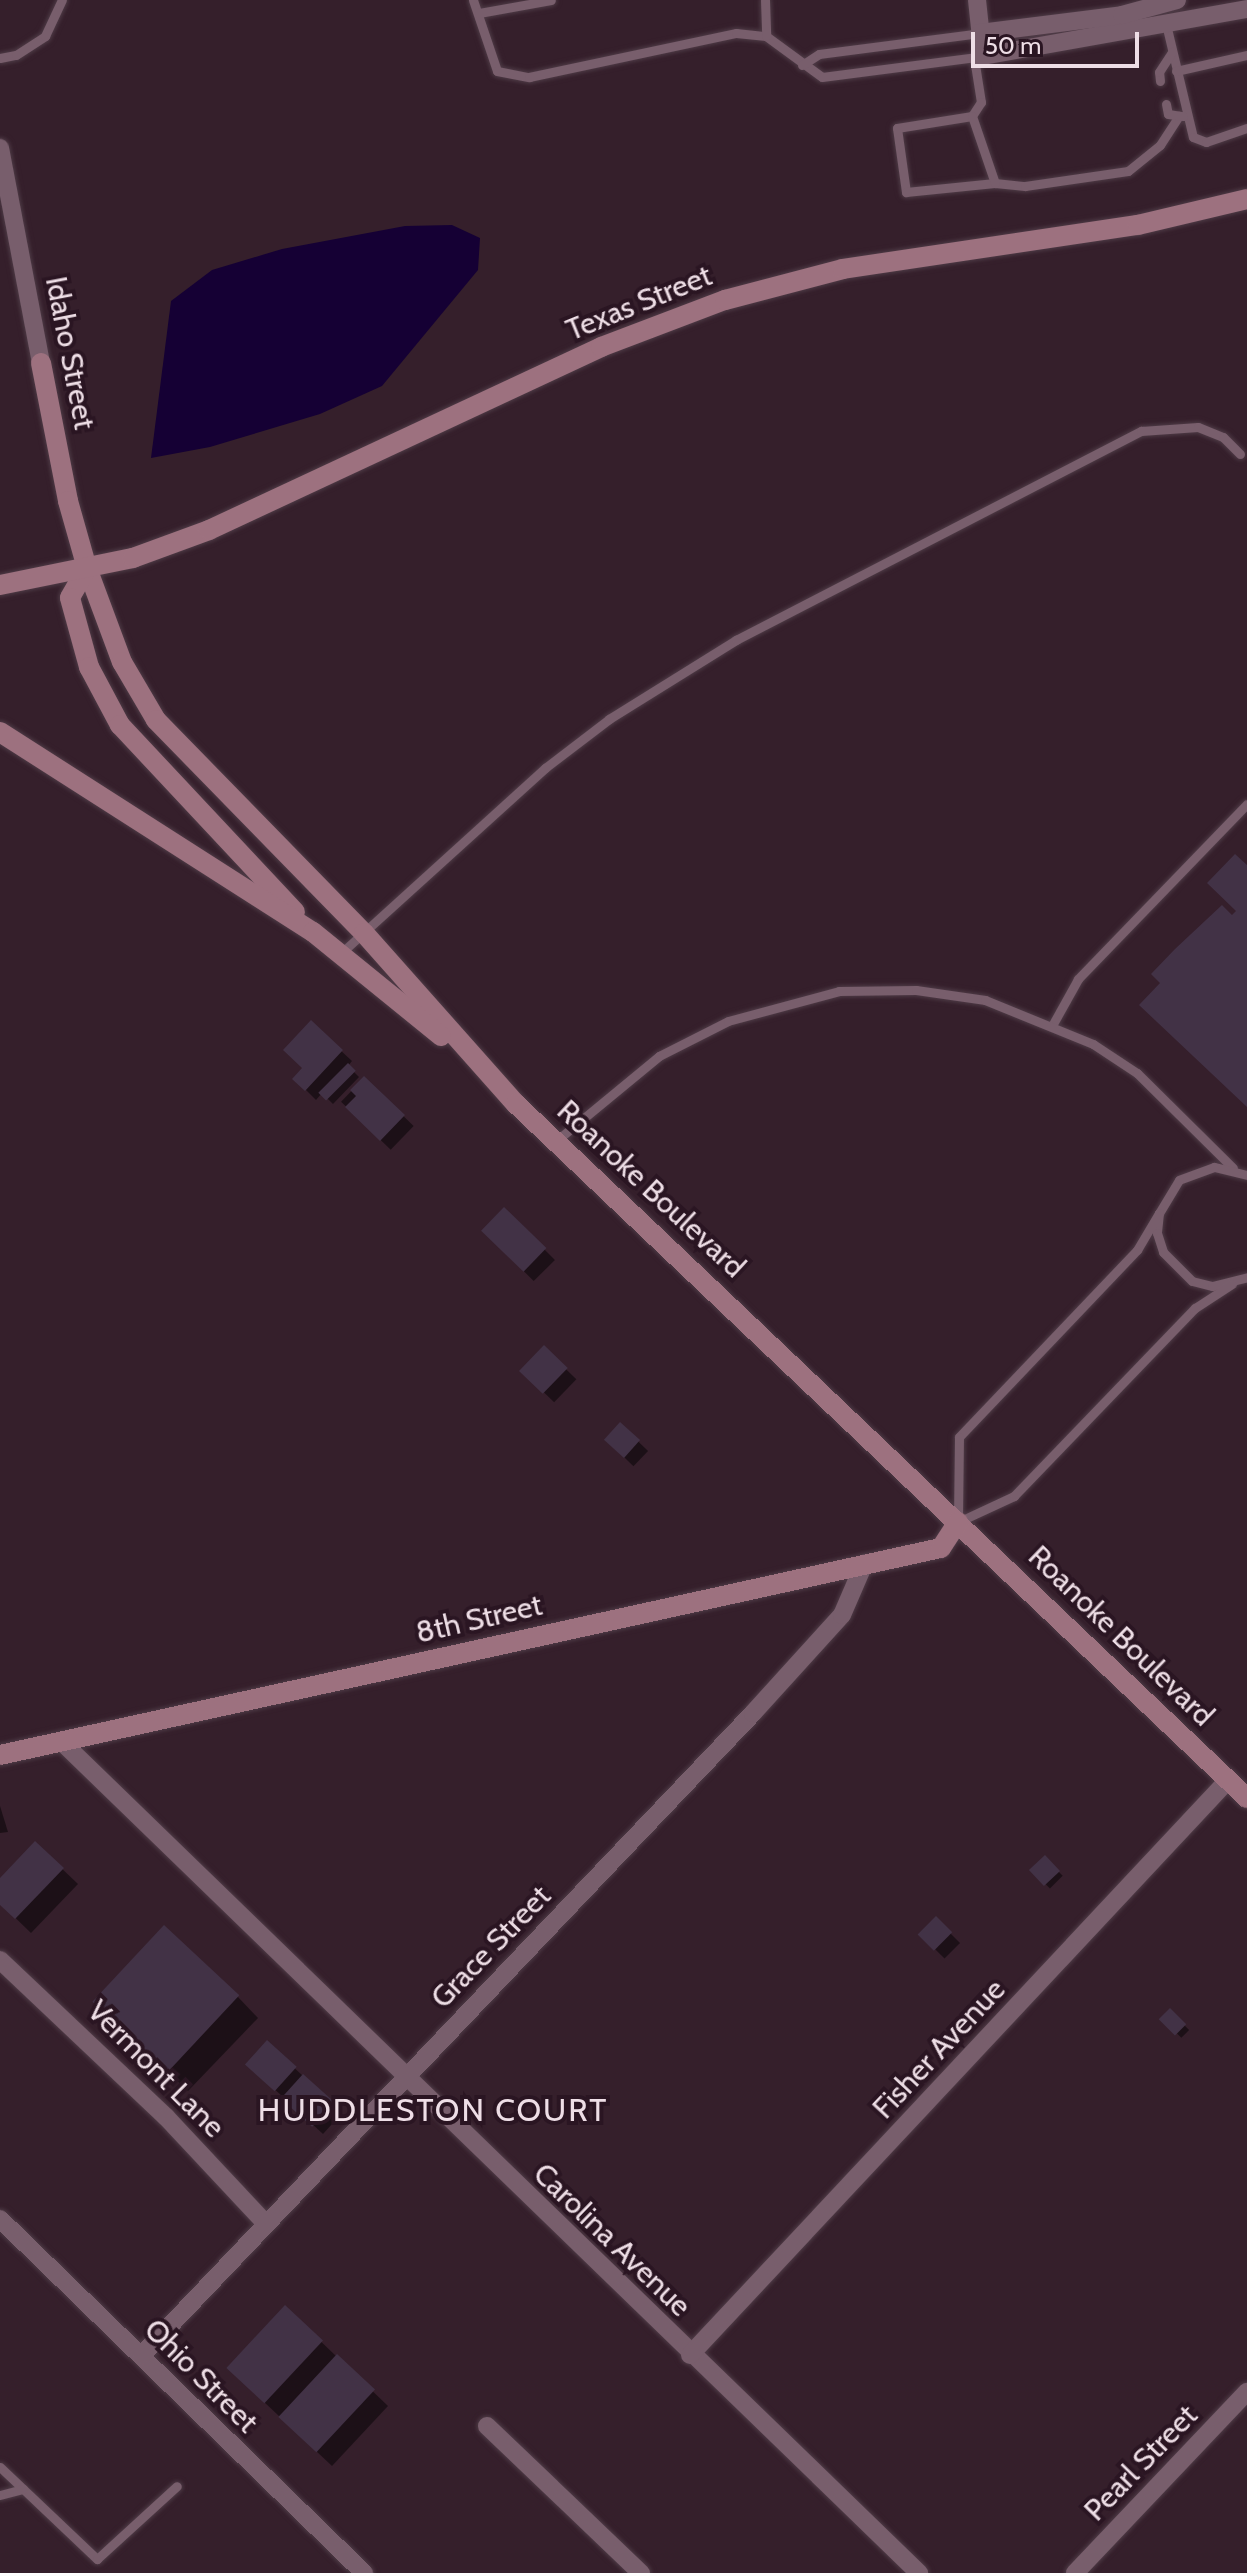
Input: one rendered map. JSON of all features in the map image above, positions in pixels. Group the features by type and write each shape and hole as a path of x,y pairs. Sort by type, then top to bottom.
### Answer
{"main road":[{"name":"Texas Street","path":"87,568 209,530 601,347 725,300 843,269 1138,225 1247,199"},
{"name":"Idaho Street","path":"41,363 68,501 87,568"},
{"path":"0,585 87,568"},
{"path":"87,568 70,598 89,667 120,725 313,932"},
{"name":"Roanoke Boulevard","path":"87,568 122,662 156,720 364,933 482,1069 1247,1798"},
{"path":"0,732 313,932 482,1069"},
{"name":"8th Street","path":"0,1755 941,1548 958,1522"}],"street":[{"path":"977,0 980,33 978,57 1247,9"},
{"path":"980,33 1122,15 1166,1"},
{"name":"Idaho Street","path":"0,148 41,363"},
{"name":"Grace Street","path":"141,2356 842,1615 864,1564"},
{"name":"Carolina Avenue","path":"62,1742 404,2078 919,2573"},
{"name":"Fisher Avenue","path":"690,2355 1228,1780"},
{"name":"Vermont Lane","path":"0,1960 166,2117 266,2224"},
{"name":"Ohio Street","path":"0,2219 364,2573"},
{"name":"Pearl Street","path":"1075,2573 1247,2392"},
{"path":"487,2426 641,2573"}],"lane":[{"path":"0,58 16,55 45,36 62,0"},
{"path":"473,0 497,71 529,77 736,33 766,36 822,77 978,57 981,102 972,116 897,128 906,192 995,183 1025,186 1128,171 1160,145 1183,116"},
{"path":"479,13 551,0"},
{"path":"765,0 766,36"},
{"path":"1166,24 1183,116 1193,137 1206,142 1247,128"},
{"path":"802,65 819,54 980,33"},
{"path":"1160,81 1159,72 1172,52"},
{"path":"1176,71 1247,55"},
{"path":"1166,104 1168,114 1183,116"},
{"path":"972,116 995,183"},
{"path":"340,954 422,873 545,768 609,719 736,640 1141,431 1198,427 1223,437 1240,454"},
{"path":"1053,1024 1078,979 1247,804"},
{"path":"556,1141 659,1056 728,1021 797,998 862,989 940,992 985,1000 1053,1024 1137,1073 1233,1168 1247,1175"},
{"path":"1233,1168 1196,1170 1179,1180 1137,1250 959,1437 958,1522 1014,1496 1195,1308 1247,1277"},
{"path":"1159,1213 1157,1233 1175,1269 1212,1286 1232,1284"},
{"path":"0,2467 97,2559 177,2486"},
{"path":"0,2495 23,2489"}],"shaded area":[{"path":"452,225 480,238 478,270 382,386 320,414 210,447 151,458 171,301 212,270 282,249 405,226"}],"building":[{"path":"1235,854 1247,865 1247,1107 1139,1005 1160,983 1151,974 1175,949 1222,905 1232,915 1236,911 1207,883"},
{"path":"311,1020 343,1050 305,1091 292,1079 302,1068 283,1050"},
{"path":"348,1063 356,1071 326,1100 318,1093"},
{"path":"364,1076 405,1115 380,1141 345,1107 356,1096 350,1090"},
{"path":"504,1207 546,1248 524,1272 481,1231"},
{"path":"544,1345 568,1368 543,1394 519,1371"},
{"path":"620,1422 640,1440 624,1458 604,1440"},
{"path":"35,1841 64,1868 15,1919 0,1905 0,1878"},
{"path":"1045,1855 1060,1871 1044,1886 1029,1870"},
{"path":"936,1916 952,1932 934,1951 918,1934"},
{"path":"164,1925 239,1995 168,2072 92,2002"},
{"path":"1170,2008 1186,2024 1175,2036 1159,2019"},
{"path":"267,2040 297,2067 275,2091 245,2065"},
{"path":"303,2074 334,2102 312,2127 281,2099"},
{"path":"285,2305 323,2340 264,2403 226,2368"},
{"path":"337,2354 375,2389 316,2452 278,2417"}],"district":[{"name":"HUDDLESTON COURT","path":"433,2110"}]}
